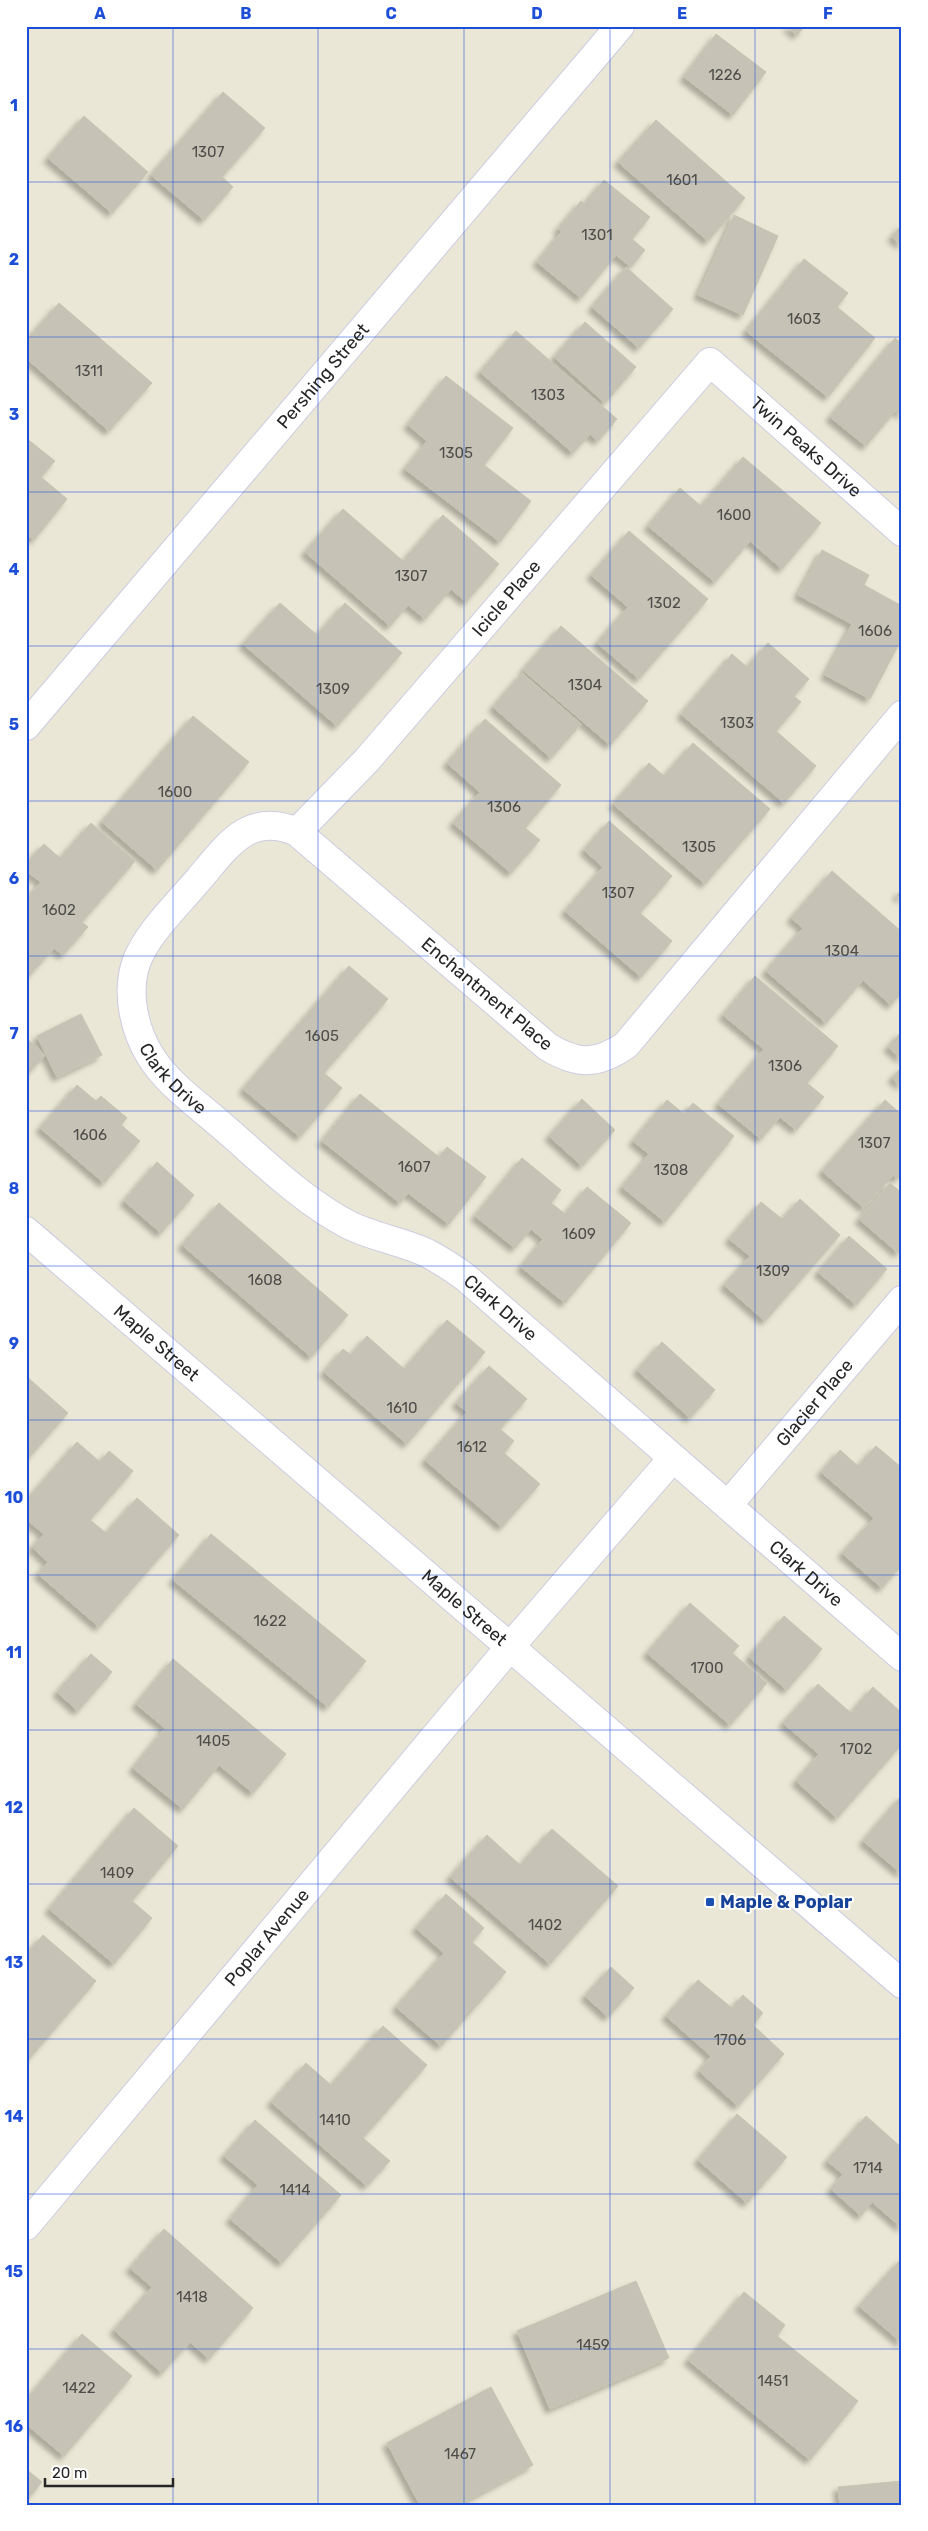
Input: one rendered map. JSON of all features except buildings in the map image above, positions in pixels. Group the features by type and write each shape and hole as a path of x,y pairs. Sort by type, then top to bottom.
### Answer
{"street":[{"name":"Pershing Street","path":"26,726 620,26"},
{"name":"Twin Peaks Drive","path":"710,362 902,532"},
{"name":"Icicle Place","path":"297,832 367,760 710,362"},
{"name":"Enchantment Place","path":"136,964 153,934 233,840 254,827 275,826 297,832 548,1048 567,1059 585,1060 608,1057 626,1045 902,715"},
{"name":"Clark Drive","path":"136,964 132,984 132,1007 137,1024 152,1058 180,1089 297,1191 326,1211 365,1232 426,1253 465,1277 672,1459 728,1505 902,1657"},
{"name":"Maple Street","path":"26,1231 902,1984"},
{"name":"Glacier Place","path":"728,1505 902,1300"},
{"path":"510,1648 672,1459"},
{"name":"Poplar Avenue","path":"26,2226 510,1648"}],"place":[{"name":"Maple & Poplar","path":"710,1902"}]}
